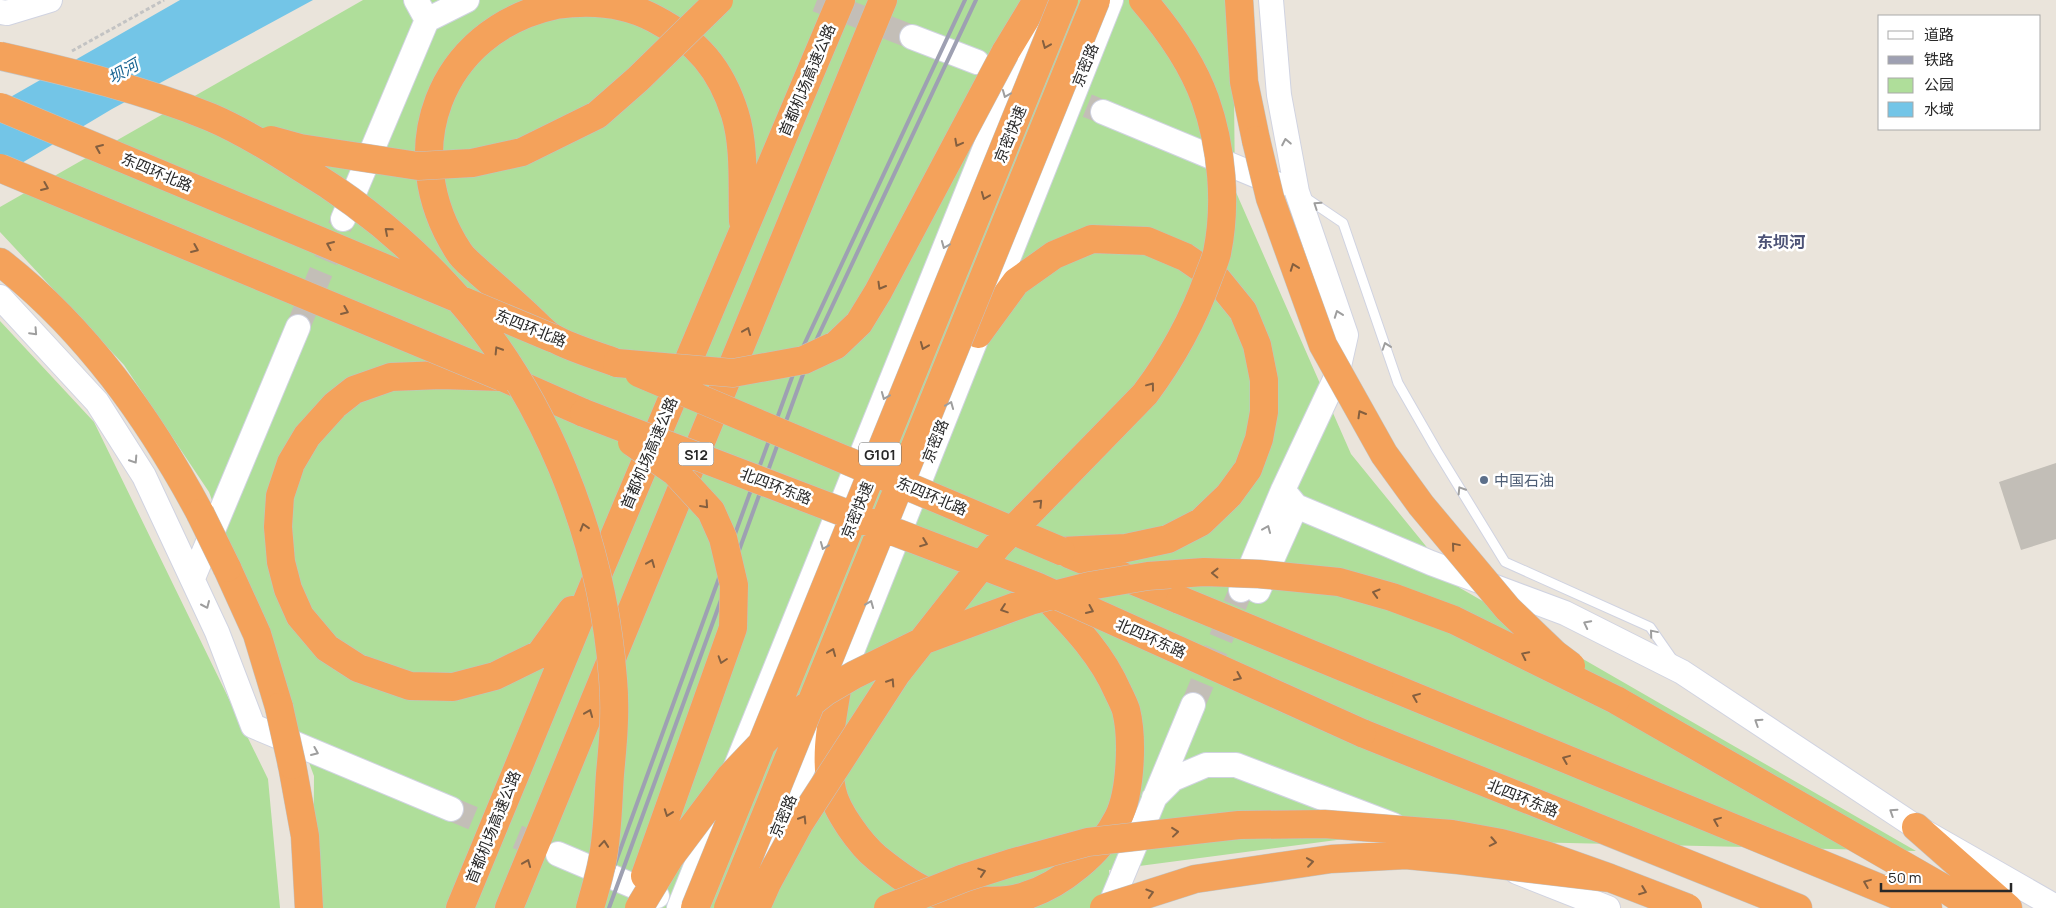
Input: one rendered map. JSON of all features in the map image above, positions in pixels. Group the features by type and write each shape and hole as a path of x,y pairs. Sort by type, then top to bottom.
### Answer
{"highway":[{"path":"236,131 300,148 418,166 472,163 522,152 597,115 638,79 719,0"},
{"name":"首都机场高速公路","path":"460,908 599,572 841,0"},
{"name":"S12","path":"509,908 884,0"},
{"path":"617,364 733,372 804,360 836,345 859,322 878,292 1005,53 1037,0"},
{"name":"京密快速","path":"696,908 1064,0"},
{"name":"京密快速","path":"728,908 1096,0"},
{"path":"756,908 766,883 799,824 897,673 997,546 1145,394 1164,368 1200,302 1217,254 1222,214 1221,176 1215,136 1205,99 1192,70 1157,16 1143,0"},
{"path":"1239,0 1244,82 1270,198 1323,345 1384,454 1421,505 1508,609 1555,654 1616,700"},
{"path":"552,338 460,254 442,222 430,184 430,146 433,115 448,80 472,48 502,24 536,10 575,2 609,2 640,11 665,24 694,45 717,71 735,115 741,154 743,230"},
{"path":"0,56 162,100 211,118 283,157 362,208 445,284 492,340 527,395 557,456 578,508 592,552 606,619 614,682 613,742 602,861 590,908"},
{"name":"东四环北路","path":"0,107 1061,551"},
{"path":"0,168 502,377"},
{"path":"978,334 1016,282 1054,255 1092,239 1147,242 1185,256 1217,278 1243,312 1257,345 1264,380 1264,412 1259,439 1248,469 1229,495 1201,522 1168,540 1126,548 1061,551"},
{"path":"0,262 25,282 66,321 106,366 177,470 226,568 257,634 280,707 305,836 309,908"},
{"path":"502,377 440,375 391,377 354,390 335,405 307,436 291,463 280,496 278,527 281,562 288,589 300,616 327,648 358,668 410,686 453,686 494,676 540,654 599,572"},
{"name":"北四环东路","path":"502,377 584,413 1036,586 1362,733 1798,908"},
{"path":"584,413 632,441 675,472 711,511 723,538 734,585 733,628 643,904"},
{"path":"1061,551 1928,908"},
{"path":"643,904 670,857 730,777 770,735 825,692 854,675 927,639 1030,600 1089,586 1148,576 1204,572 1259,574 1339,582 1392,597 1454,620 1616,700 1950,892 1974,908"},
{"path":"837,688 828,755 832,791 847,821 864,847 895,873 925,891 948,896 987,901 1024,896 1058,880 1094,853 1118,817 1127,784 1131,751 1126,709 1111,675 1092,647 1036,586"},
{"path":"888,908 1011,862 1088,842 1239,825 1324,824 1452,834 1501,843 1546,855 1688,908"},
{"path":"1916,827 2008,908"},
{"path":"1104,908 1195,879 1331,859 1406,855 1610,878"}],"street":[{"path":"0,12 7,13 50,0"},
{"path":"343,219 422,10 467,0"},
{"name":"G101","path":"679,908 1044,0"},
{"name":"京密路","path":"744,908 837,688 1110,0"},
{"path":"1248,594 1290,498 1337,375 1346,335 1297,192 1279,95 1272,0"},
{"path":"912,37 977,62"},
{"path":"1103,112 1297,192"},
{"path":"0,297 97,402 144,476 217,632 253,726 451,809"},
{"path":"193,578 298,327"},
{"path":"1290,498 1431,563 1565,613 1682,672 1916,827 2056,907"},
{"path":"1109,908 1154,798 1199,707 1190,741 1194,752 1206,765"},
{"path":"1154,798 1173,779 1206,765 1236,765 1608,908"},
{"path":"558,854 643,904"}],"lane":[{"path":"1297,192 1343,223 1398,383 1505,562 1650,628 1682,672"}],"path":[{"path":"69,53 164,0"}],"green space":[{"path":"363,0 1233,0 1235,190 1351,454 1460,588 1916,851 1352,838 1109,870 1111,908 313,908 314,776 209,492 124,365 0,232 0,207"},
{"path":"0,321 94,422 268,779 280,908 0,908"}],"water":[{"name":"坝河","path":"180,0 313,0 112,109 0,176 0,103"}],"building":[{"path":"2056,463 2056,539 2021,550 1999,482"}],"tunnel":[{"path":"817,0 912,37"},
{"path":"1054,92 1103,112"},
{"path":"298,327 343,219"},
{"path":"1193,705 1241,590"},
{"path":"451,809 551,851"}],"railway":[{"path":"599,908 803,347 965,0"},
{"path":"609,908 813,347 976,0"}],"place":[{"name":"中国石油","path":"1484,480"}],"district":[{"name":"东坝河","path":"1781,242"}]}
